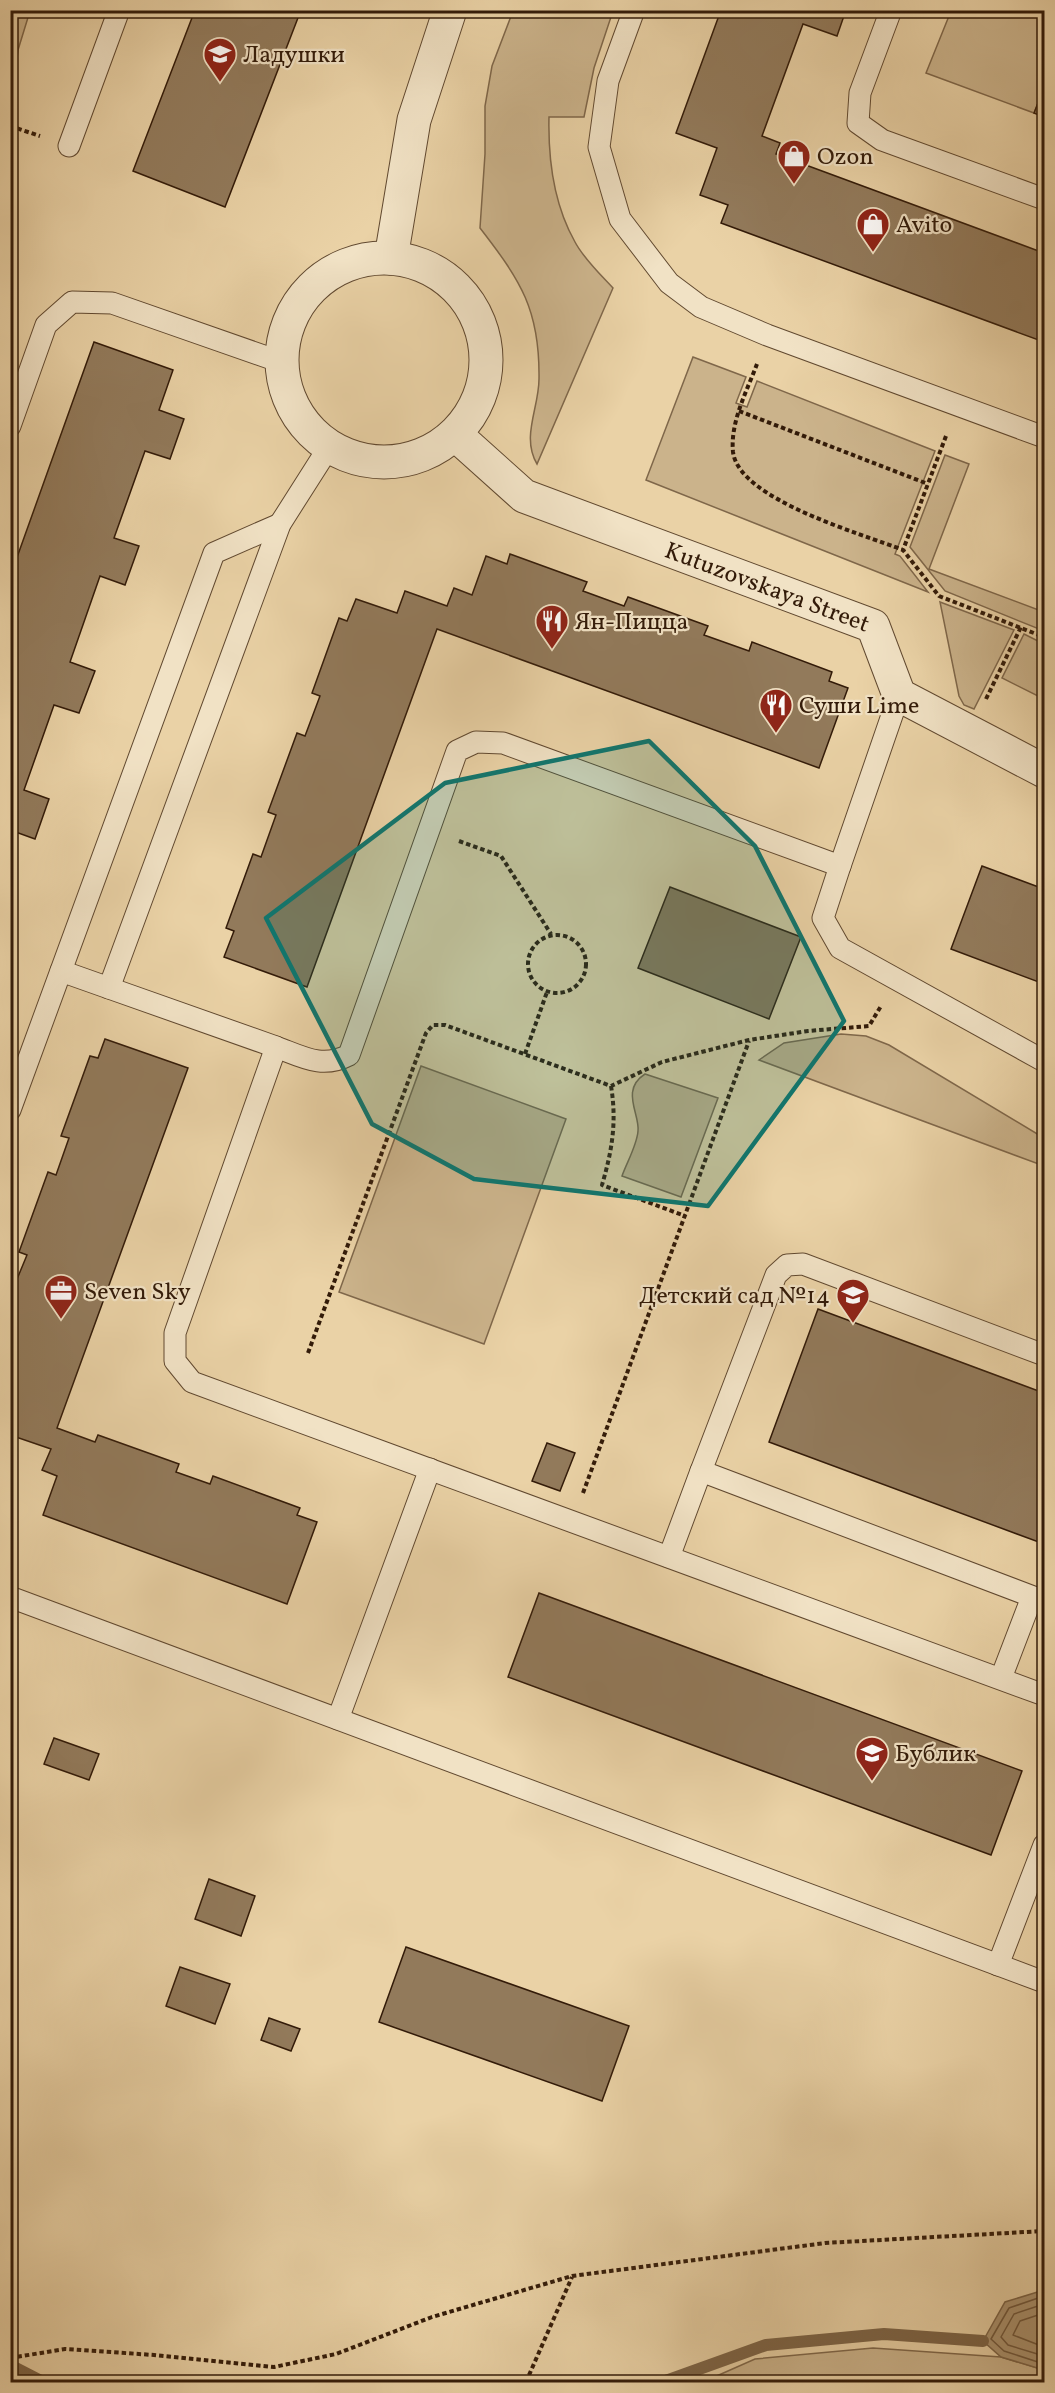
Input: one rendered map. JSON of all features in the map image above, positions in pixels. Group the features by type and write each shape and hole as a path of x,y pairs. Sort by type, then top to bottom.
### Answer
{"street":[{"path":"391,258 414,120 450,10"},
{"path":"391,258 436,271 471,303 487,348 482,395 456,435 417,458 372,463 329,447 304,425 288,395 282,362 289,321 313,286 349,263 391,258"},
{"name":"Kutuzovskaya Street","path":"456,435 524,496 873,626 899,695"},
{"path":"899,695 1044,771"}],"lane":[{"path":"69,146 119,10"},
{"path":"634,10 608,81 599,147 620,219 669,283 701,307 767,335 1044,437"},
{"path":"891,10 860,93 858,123 882,140 1044,199"},
{"path":"10,426 45,325 72,302 112,303 282,362"},
{"path":"109,988 280,524 329,447"},
{"path":"10,1110 15,1080 61,971 214,553 280,524"},
{"path":"899,695 823,918 840,948 1044,1061"},
{"path":"61,971 314,1061 333,1063 349,1055 457,751 476,742 503,743 840,866"},
{"path":"276,1047 175,1333 175,1361 192,1383 1044,1695"},
{"path":"669,1557 776,1275 787,1265 803,1264 1044,1355"},
{"path":"338,1719 430,1469"},
{"path":"701,1471 1038,1599 1001,1678"},
{"path":"10,1597 1044,1982"},
{"path":"998,1965 1044,1845"}],"path":[{"path":"10,129 16,128"},
{"path":"767,335 734,426 733,454 749,481 778,502 903,550 939,596 1044,637"},
{"path":"903,550 957,406"},
{"path":"739,411 928,484"},
{"path":"970,731 1022,627"},
{"path":"429,830 501,856 551,934"},
{"path":"551,934 566,936 579,944 586,957 586,971 580,982 571,990 559,994 547,992 530,977 527,965 529,954 537,942 551,934"},
{"path":"525,1054 547,992"},
{"path":"308,1353 426,1033 433,1025 445,1025 610,1086 662,1062 750,1040 808,1030 869,1026"},
{"path":"572,1521 750,1040"},
{"path":"610,1086 615,1113 614,1143 602,1185 685,1216"},
{"path":"10,2358 65,2349 274,2367 336,2354 432,2317 572,2276 825,2243 1044,2231"},
{"path":"526,2382 572,2276"}],"highlighted area":[{"path":"649,741 755,846 844,1021 708,1206 474,1179 372,1124 266,918 445,783"}],"shaded area":[{"path":"11,10 30,11 18,50 11,109"},
{"path":"513,11 606,11 611,17 594,68 584,117 549,117 549,133 553,181 568,227 583,254 613,288 537,464 532,454 531,443 539,379 536,334 532,315 507,264 480,228 485,154 485,106 492,66"},
{"path":"951,11 1044,11 1044,88 1034,113 926,73"},
{"path":"693,357 746,377 736,403 747,407 757,381 935,451 895,554 900,556 928,592 646,480"},
{"path":"945,455 969,464 929,569 1044,612 1044,631 945,591 910,547"},
{"path":"940,602 1014,630 974,709 964,705 959,696"},
{"path":"1024,634 1044,644 1044,699 1002,678"},
{"path":"841,1034 866,1036 889,1045 1044,1138 1044,1166 759,1060 784,1043"},
{"path":"421,1066 566,1119 484,1344 339,1292"},
{"path":"645,1074 718,1098 681,1197 622,1176 634,1148 638,1131 632,1095 638,1080"},
{"path":"873,2348 1001,2357 1044,2370 1044,2382 703,2382 755,2359"}],"water":[{"path":"1044,2290 1044,2370 1001,2357 983,2341 1005,2302"}],"building":[{"path":"195,10 301,10 225,207 133,171"},
{"path":"721,10 846,10 837,36 803,24 762,136 780,143 776,154 1044,253 1044,342 721,223 728,205 700,195 717,148 676,133"},
{"path":"1044,88 1044,117 1034,113"},
{"path":"94,342 173,370 159,410 184,419 170,459 145,451 114,538 139,546 125,585 100,576 70,662 95,671 79,713 54,705 24,790 49,799 35,839 10,830 10,577"},
{"path":"510,554 587,582 583,591 624,606 628,597 708,626 704,635 749,651 752,642 832,672 829,681 848,688 819,768 437,629 307,987 224,957 234,931 226,928 253,854 261,857 276,815 268,812 297,733 305,736 320,696 312,693 339,618 347,621 356,599 397,613 405,591 447,606 454,588 472,595 486,556 507,564"},
{"path":"982,866 1044,889 1044,984 951,949"},
{"path":"670,887 801,937 769,1019 638,968"},
{"path":"105,1039 188,1068 57,1428 95,1442 98,1435 179,1464 176,1472 210,1484 213,1476 300,1508 297,1515 317,1522 287,1604 43,1515 57,1476 42,1470 51,1449 10,1435 10,1296 27,1255 19,1252 48,1172 56,1175 69,1138 61,1136 90,1056 98,1058"},
{"path":"818,1309 1044,1393 1044,1544 769,1442"},
{"path":"547,1443 575,1453 560,1491 532,1481"},
{"path":"539,1593 1022,1771 991,1855 508,1677"},
{"path":"54,1738 99,1754 89,1780 44,1764"},
{"path":"209,1879 255,1896 241,1936 195,1919"},
{"path":"406,1947 629,2026 602,2101 379,2022"},
{"path":"180,1967 230,1984 215,2024 166,2006"},
{"path":"269,2018 300,2029 291,2051 261,2040"}],"waterway":[{"path":"663,2382 766,2345 884,2334 983,2341"},
{"path":"10,2365 43,2382"}],"place":[{"name":"Ладушки","path":"220,83"},
{"name":"Ozon","path":"794,185"},
{"name":"Avito","path":"873,253"},
{"name":"Ян-Пицца","path":"552,650"},
{"name":"Суши Lime","path":"776,734"},
{"name":"Seven Sky","path":"61,1320"},
{"name":"Детский сад №14","path":"853,1324"},
{"name":"Бублик","path":"872,1782"}]}
